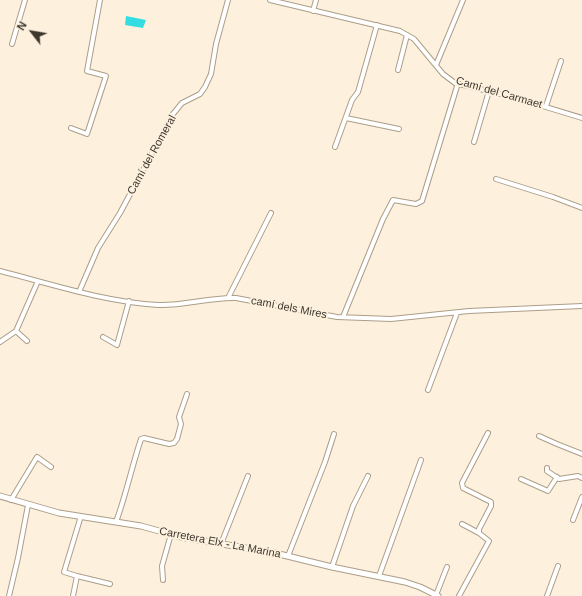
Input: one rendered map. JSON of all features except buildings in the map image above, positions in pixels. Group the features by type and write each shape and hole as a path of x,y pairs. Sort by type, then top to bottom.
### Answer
{"main road":[{"name":"Carretera Elx - La Marina","path":"0,496 59,513 141,526 170,534 288,556 332,567 379,576 405,582 437,595"}],"street":[{"path":"12,44 25,0"},
{"path":"71,128 87,134 106,76 87,71 100,0"},
{"name":"Camí del Romeral","path":"80,292 98,248 117,219 173,114 182,103 200,94 205,87 210,74 216,44 228,0"},
{"name":"Camí del Carmaet","path":"270,0 400,31 414,39 443,74 458,83 546,106 582,118"},
{"path":"313,11 316,0"},
{"path":"436,65 463,0"},
{"path":"335,147 352,100 358,92 377,25"},
{"path":"398,70 407,35"},
{"path":"546,106 561,61"},
{"path":"343,317 383,219 393,200 416,204 422,201 458,83"},
{"path":"474,142 489,91"},
{"path":"346,118 399,129"},
{"path":"496,179 582,208"},
{"path":"228,298 271,213"},
{"name":"camí dels Mires","path":"0,271 80,292 158,305 228,298 245,299 343,317 391,319 457,312 582,306"},
{"path":"0,342 16,331 38,281"},
{"path":"103,337 117,345 129,301"},
{"path":"428,390 457,312"},
{"path":"16,331 27,341"},
{"path":"116,522 127,492 132,466 141,439 144,438 169,444 174,443 177,439 181,424 179,417 187,394"},
{"path":"479,533 479,529 491,506 491,502 463,488 462,483 488,433"},
{"path":"288,556 325,462 334,434"},
{"path":"539,436 582,454"},
{"path":"11,500 37,457 52,467"},
{"path":"379,576 421,460"},
{"path":"547,468 547,471 559,479 578,476 582,478"},
{"path":"222,544 248,476"},
{"path":"332,567 353,506 368,476"},
{"path":"521,479 548,491 556,477"},
{"path":"573,520 582,497"},
{"path":"9,596 28,505"},
{"path":"81,516 64,572 110,584"},
{"path":"459,596 488,541 479,533 462,524"},
{"path":"163,580 162,566 170,534"},
{"path":"547,596 558,566"},
{"path":"437,595 447,567"},
{"path":"73,596 77,576"}],"water":[{"path":"126,16 146,20 143,28 125,25"}]}
